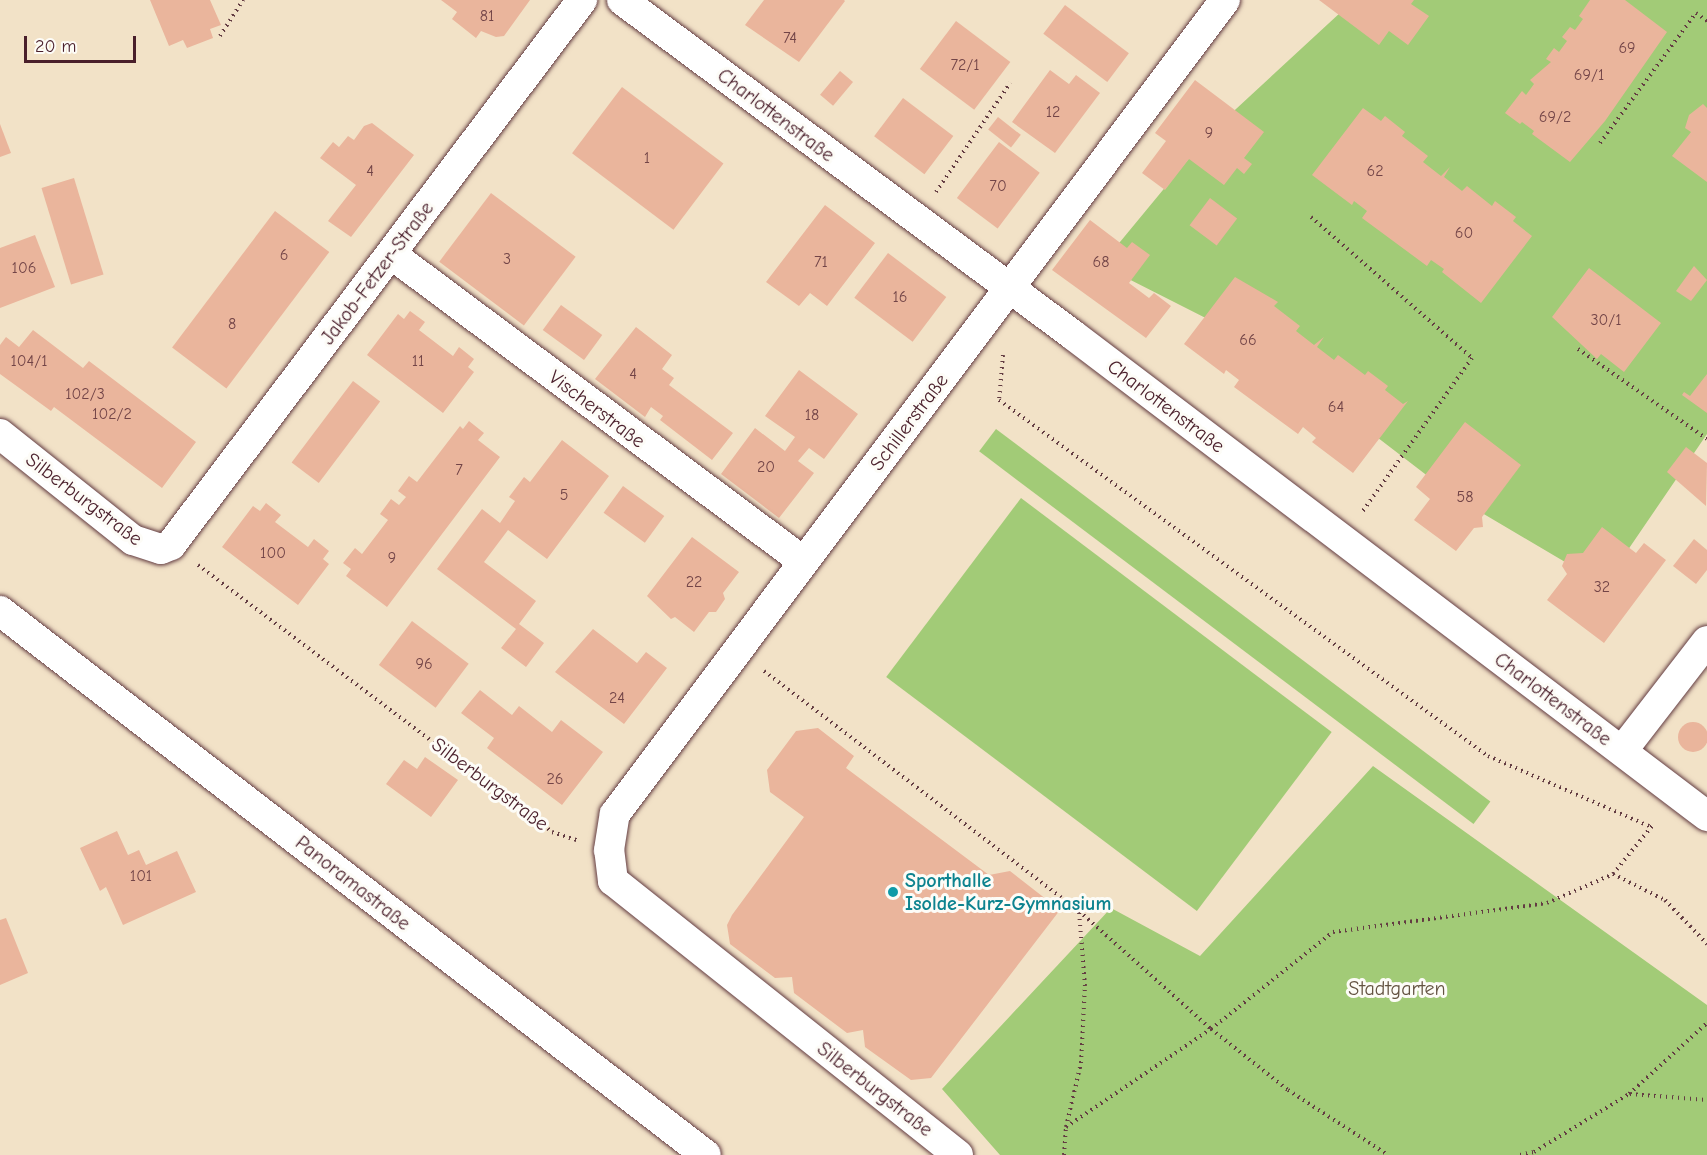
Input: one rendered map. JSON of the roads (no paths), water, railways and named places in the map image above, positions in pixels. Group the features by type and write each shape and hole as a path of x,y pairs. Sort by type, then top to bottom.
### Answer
{"street":[{"name":"Jakob-Fetzer-Straße","path":"171,544 582,0"},
{"name":"Charlottenstraße","path":"622,0 1073,335 1707,816"},
{"name":"Schillerstraße","path":"609,850 615,814 1225,0"},
{"name":"Vischerstraße","path":"391,254 804,562"},
{"name":"Silberburgstraße","path":"0,434 133,540 161,549 171,544"},
{"name":"Panoramastraße","path":"0,611 706,1155"},
{"path":"1622,751 1707,641"},
{"name":"Silberburgstraße","path":"609,850 613,881 958,1155"}],"place":[{"name":"Sporthalle Isolde-Kurz-Gymnasium","path":"893,892"}],"park label":[{"name":"Stadtgarten","path":"1397,988"}]}
